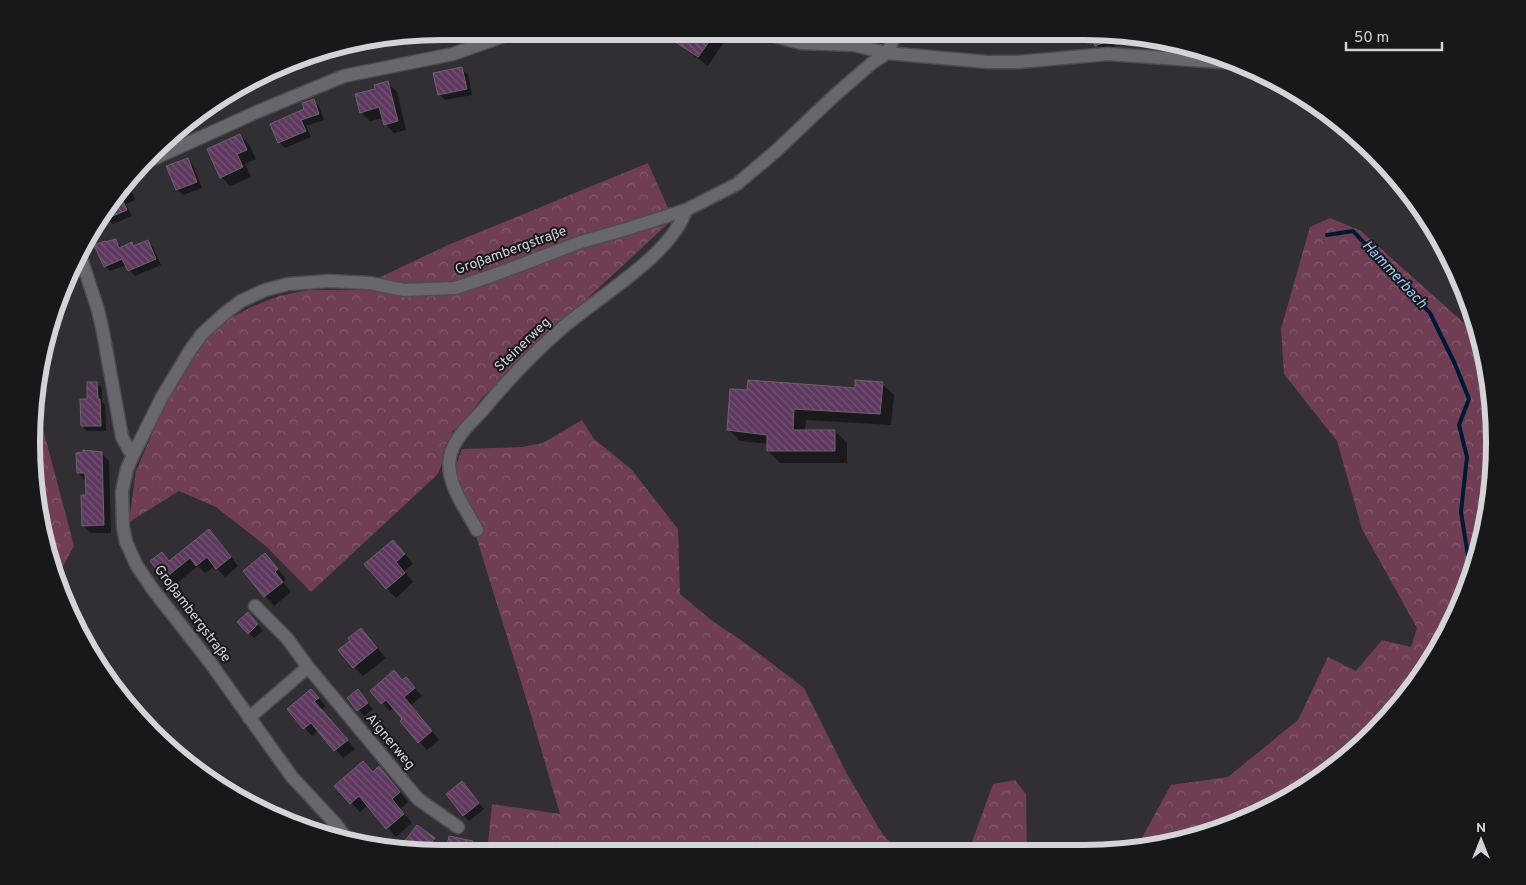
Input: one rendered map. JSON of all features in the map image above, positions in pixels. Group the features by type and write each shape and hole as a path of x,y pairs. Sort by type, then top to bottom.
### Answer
{"street":[{"path":"163,153 344,76 453,54 493,40"},
{"path":"792,40 854,45 887,53 987,62 1018,62 1108,54 1214,62"},
{"path":"887,53 893,40"},
{"name":"Großambergstraße","path":"342,832 292,777 209,661 154,591 126,542 123,527 122,491 127,469 172,379 189,352 202,334 224,314 241,301 265,290 288,284 329,282 370,283 404,290 455,288 581,242 686,210 737,184 776,151 834,95 887,53"},
{"name":"Steinerweg","path":"477,530 450,477 450,457 458,438 506,383 561,328 637,270 660,248 682,221 686,210"},
{"path":"81,267 98,310 122,437 133,455"},
{"name":"Aignerweg","path":"255,606 286,637 308,667 418,799 458,826"},
{"path":"250,718 308,667"}],"green space":[{"path":"648,163 673,219 481,399 459,428 453,431 438,474 311,592 267,547 216,507 179,491 129,522 136,471 162,411 185,369 204,342 225,321 251,307 279,296 309,290 353,290 448,245"},
{"path":"1330,218 1361,231 1469,327 1483,390 1486,442 1483,495 1472,547 1455,597 1432,644 1403,688 1349,745 1307,777 1262,803 1213,824 1140,841 1171,785 1228,777 1298,720 1328,657 1356,671 1382,640 1411,647 1417,628 1362,529 1337,441 1284,374 1281,329 1310,227"},
{"path":"582,420 594,439 631,469 678,529 680,594 711,620 745,643 804,688 847,774 883,835 893,845 488,845 492,804 560,814 455,468 462,449 522,447 543,443"},
{"path":"41,421 74,546 61,570 43,495"},
{"path":"1015,780 1026,794 1027,845 971,845 993,784"}],"building":[{"path":"675,40 710,40 698,57"},
{"path":"1093,40 1108,41 1108,41 1095,46"},
{"path":"462,67 467,89 438,95 433,73"},
{"path":"388,81 398,121 384,125 379,107 360,113 355,94 375,89 374,85"},
{"path":"314,99 319,114 301,120 306,131 278,143 270,124 304,109 302,103"},
{"path":"240,134 247,150 237,154 243,167 220,178 207,149"},
{"path":"188,158 197,182 176,190 166,166"},
{"path":"122,199 127,210 109,218"},
{"path":"116,239 119,248 132,242 133,246 148,240 156,259 128,271 122,259 104,267 94,245"},
{"path":"748,380 855,388 855,380 883,382 880,414 794,409 793,430 835,430 835,451 767,451 767,435 727,430 730,389 747,390"},
{"path":"87,382 97,382 101,426 81,426 80,399 87,399"},
{"path":"83,450 102,452 104,525 82,526 81,495 86,495 85,473 77,473 76,453 83,452"},
{"path":"209,529 231,557 216,569 207,557 196,566 190,558 164,579 150,561 162,552 169,561"},
{"path":"393,540 405,554 396,562 405,573 386,589 364,564"},
{"path":"265,553 278,569 275,572 283,582 264,597 243,571"},
{"path":"248,612 258,624 248,634 237,622"},
{"path":"361,628 377,648 353,668 338,650 350,641 348,638"},
{"path":"394,670 402,680 406,677 415,688 404,697 432,731 418,743 386,700 381,704 370,691"},
{"path":"311,689 319,698 314,701 348,740 334,751 311,723 303,729 287,709"},
{"path":"358,689 368,703 357,711 347,698"},
{"path":"363,761 373,772 379,766 400,792 392,799 404,814 386,829 359,796 350,804 334,786"},
{"path":"462,781 479,803 463,816 446,794"},
{"path":"417,825 435,838 430,845 404,842"},
{"path":"449,836 473,841 472,845 447,845"}],"waterway":[{"name":"Hammerbach","path":"1327,235 1353,231 1430,313 1455,364 1469,399 1459,425 1467,457 1461,512 1469,559"}]}
